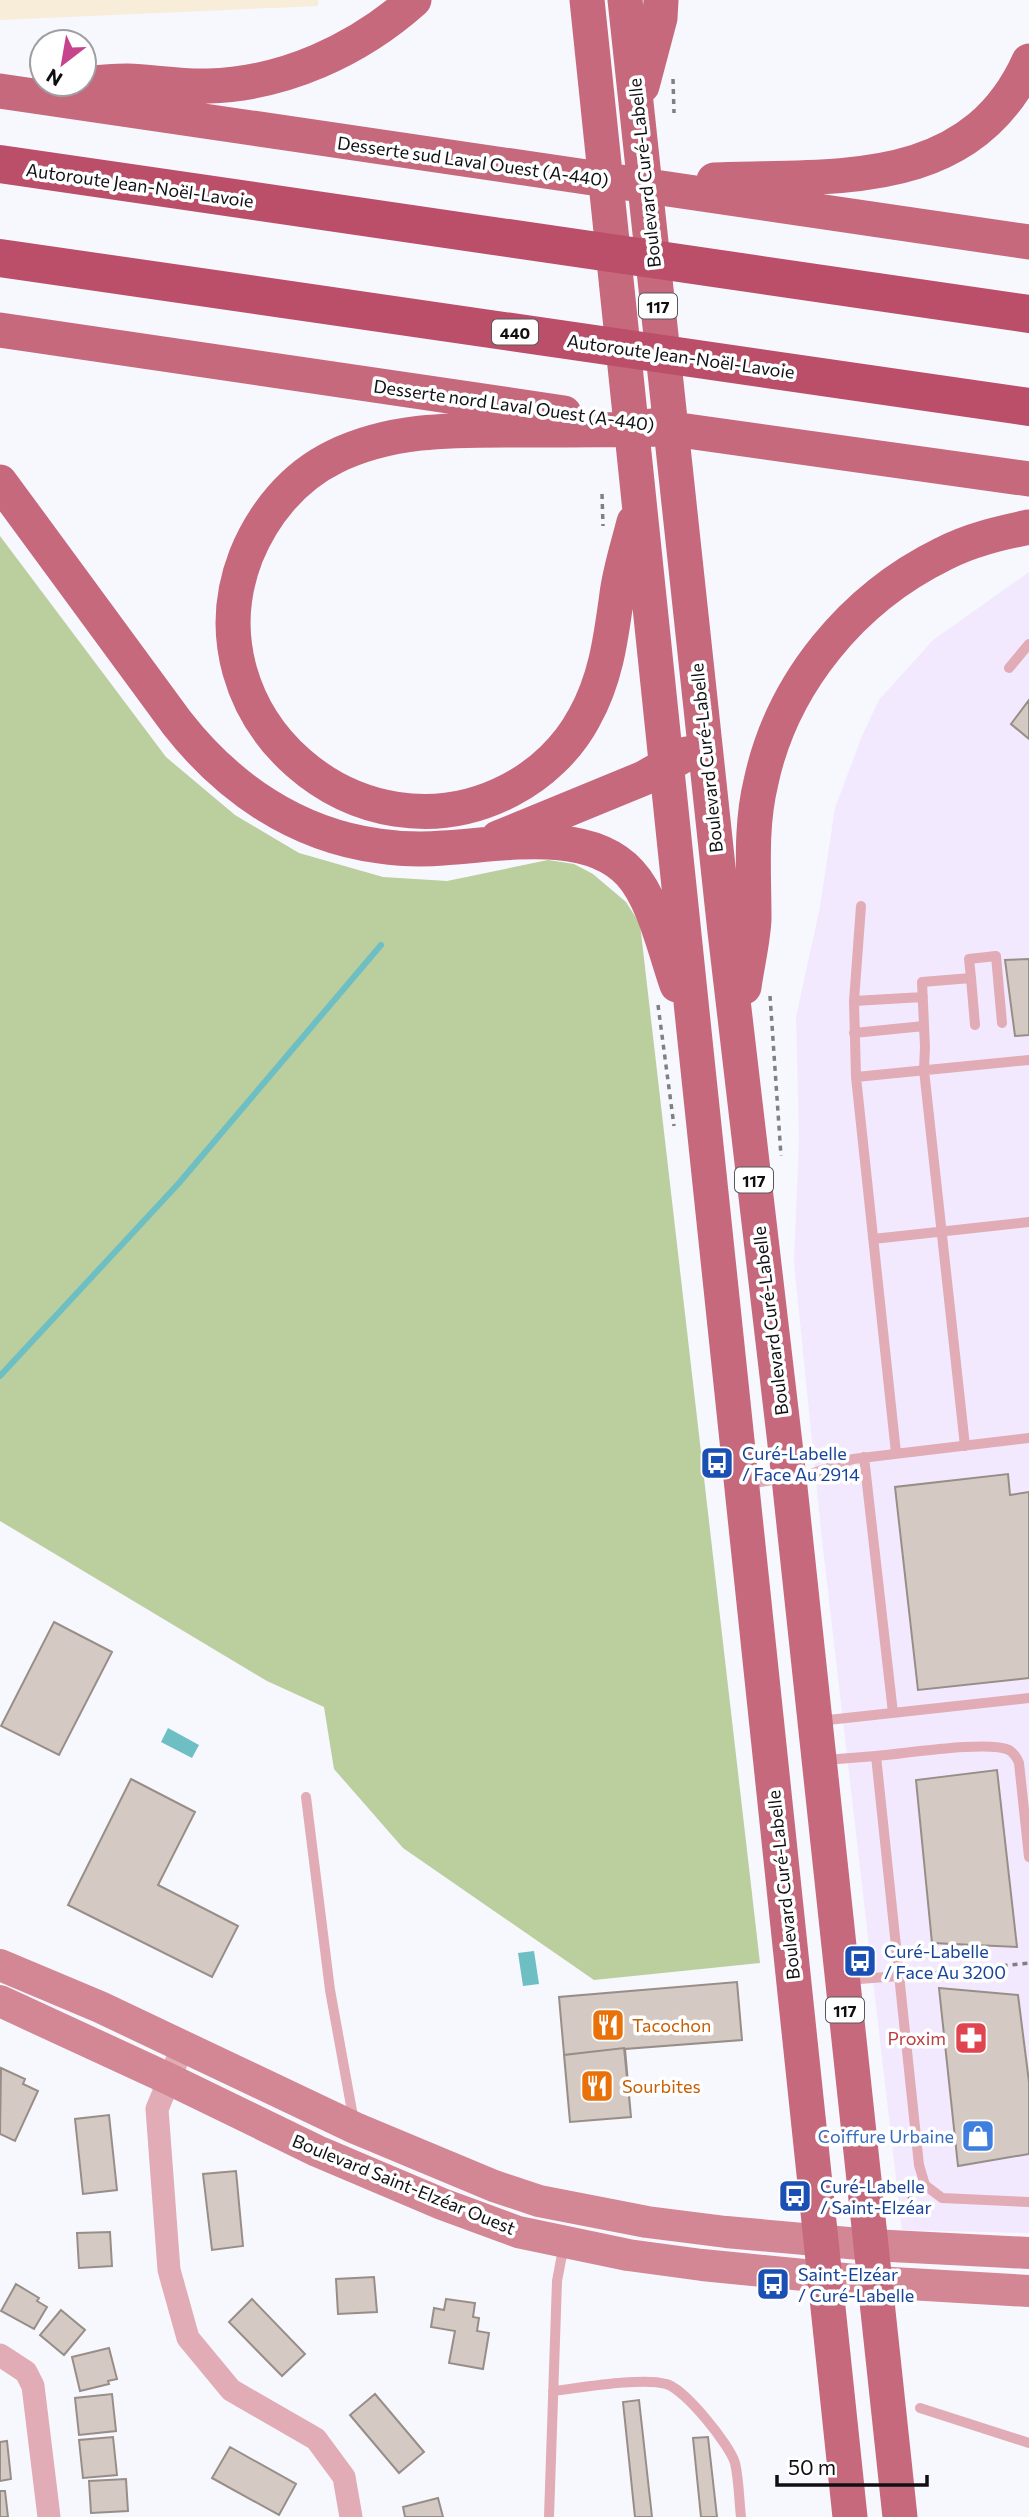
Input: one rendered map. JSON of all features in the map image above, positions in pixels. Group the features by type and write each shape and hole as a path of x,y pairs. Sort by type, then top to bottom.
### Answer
{"highway":[{"name":"Autoroute Jean-Noël-Lavoie","path":"0,164 1029,314"},
{"name":"Autoroute Jean-Noël-Lavoie","path":"0,258 1029,407"}],"main road":[{"path":"98,82 125,81 209,86 279,75 324,58 351,44 385,23 414,0"},
{"name":"Boulevard Curé-Labelle","path":"587,0 668,765 740,1485 850,2517"},
{"name":"Boulevard Curé-Labelle","path":"625,0 842,1980 879,2232 875,2282 900,2517"},
{"path":"638,120 660,18 661,0"},
{"path":"627,183 845,177 912,165 959,143 988,120 1013,92 1029,61"},
{"path":"0,90 28,88"},
{"name":"Desserte sud Laval Ouest (A-440)","path":"0,90 1029,242"},
{"name":"Desserte nord Laval Ouest (A-440)","path":"0,330 1029,479"},
{"path":"638,486 609,650 593,700 573,737 540,770 519,785 494,798 458,808 420,812 378,807 336,791 311,774 284,749 260,717 246,688 236,644 234,601 242,569 260,527 287,492 319,465 366,444 429,432 676,429"},
{"path":"0,482 177,723 236,786 264,805 299,823 364,844 440,849 488,843 576,845 610,857 630,873 649,902 696,1037"},
{"path":"737,1036 754,922 753,839 761,782 778,727 796,692 829,644 892,584 928,562 962,546 996,534 1029,527"},
{"path":"488,843 644,778 705,744"}],"street":[{"name":"Boulevard Saint-Elzéar Ouest","path":"0,1965 100,2007 355,2128 494,2186 538,2201 668,2226 820,2242 879,2232 1029,2253"},
{"name":"Boulevard Saint-Elzéar Ouest","path":"0,2001 169,2078 285,2136 484,2221 564,2243 660,2260 875,2282 1029,2291"},
{"path":"184,2046 158,2109 169,2270 188,2338 230,2390 316,2439 344,2477 352,2517"},
{"path":"0,2355 26,2372 33,2386 49,2517"}],"lane":[{"path":"1009,668 1029,644"},
{"path":"861,906 853,1001 856,1077 896,1453"},
{"path":"975,1025 969,959 996,956 1002,1023"},
{"path":"965,1446 923,1070 922,982 971,978"},
{"path":"853,1001 923,997"},
{"path":"854,1033 924,1026"},
{"path":"856,1077 1029,1060"},
{"path":"873,1239 1029,1222"},
{"path":"740,1485 823,1471 839,1463 864,1457 1029,1438"},
{"path":"864,1457 893,1713"},
{"path":"814,1721 1029,1698"},
{"path":"818,1760 978,1747 1009,1750 1019,1763 1029,1857"},
{"path":"1016,1756 1029,1754"},
{"path":"876,1756 919,2165 925,2185 942,2197 1029,2202"},
{"path":"306,1797 330,1990 355,2128"},
{"path":"842,1980 899,1976"},
{"path":"549,2517 558,2280 564,2243"},
{"path":"553,2391 649,2382 674,2387 695,2406 732,2456 736,2468 741,2517"},
{"path":"920,2408 1029,2443"}],"path":[{"path":"930,1973 1029,1963"},
{"path":"879,2232 917,2192"}],"shaded area":[{"path":"0,0 318,0 318,6 0,20"},
{"path":"1029,572 1029,2233 902,2230 822,1540 794,1263 799,1139 796,1017 820,907 835,808 862,736 879,700 933,640"}],"green space":[{"path":"0,536 166,757 235,815 299,853 383,877 447,881 548,860 574,864 593,874 626,902 640,924 760,1963 594,1980 403,1848 334,1769 324,1707 267,1681 0,1521"}],"water":[{"path":"168,1728 199,1745 192,1758 161,1742"},
{"path":"534,1951 539,1984 523,1986 518,1953"}],"building":[{"path":"1029,700 1029,739 1011,724"},
{"path":"1029,959 1029,1035 1015,1036 1005,960"},
{"path":"1008,1474 1010,1495 1029,1492 1029,1678 918,1690 895,1487"},
{"path":"54,1622 112,1652 59,1755 1,1726"},
{"path":"997,1770 1017,1947 932,1943 916,1780"},
{"path":"131,1779 195,1812 158,1885 238,1926 212,1977 68,1905"},
{"path":"737,1982 742,2040 625,2049 631,2117 570,2122 559,1997"},
{"path":"939,1988 1018,1995 1029,2082 1029,2154 958,2166"},
{"name":"Sourbites","path":"624,2048 631,2117 570,2122 564,2055"},
{"path":"1,2068 25,2079 23,2084 38,2091 15,2141 0,2134"},
{"path":"109,2115 117,2190 83,2194 75,2119"},
{"path":"236,2171 243,2246 212,2250 203,2174"},
{"path":"110,2232 112,2266 79,2268 77,2233"},
{"path":"374,2277 377,2312 338,2314 336,2279"},
{"path":"16,2284 39,2298 37,2301 47,2307 34,2329 1,2311"},
{"path":"252,2299 305,2354 282,2376 229,2322"},
{"path":"446,2299 475,2303 473,2317 479,2318 477,2331 489,2333 483,2369 449,2363 455,2331 431,2327 434,2308 444,2310"},
{"path":"61,2310 85,2330 64,2355 40,2335"},
{"path":"109,2348 117,2379 108,2381 109,2384 80,2391 72,2357"},
{"path":"112,2394 116,2431 79,2435 75,2398"},
{"path":"375,2394 424,2452 399,2473 350,2415"},
{"path":"639,2400 652,2517 635,2517 623,2402"},
{"path":"113,2437 117,2475 83,2478 79,2440"},
{"path":"708,2437 717,2517 701,2517 693,2438"},
{"path":"7,2441 11,2479 0,2481 0,2442"},
{"path":"230,2447 296,2484 279,2515 212,2478"},
{"path":"126,2479 128,2511 91,2513 89,2481"},
{"path":"0,2491 5,2491 8,2517 0,2517"},
{"path":"438,2498 443,2517 405,2517 403,2507"}],"waterway":[{"path":"0,1376 179,1183 381,945"}],"place":[{"name":"Curé-Labelle / Face Au 2914","path":"717,1463"},
{"name":"Curé-Labelle / Face Au 3200","path":"860,1961"},
{"name":"Tacochon","path":"608,2025"},
{"name":"Proxim","path":"971,2038"},
{"name":"Sourbites","path":"597,2086"},
{"name":"Coiffure Urbaine","path":"978,2136"},
{"name":"Curé-Labelle / Saint-Elzéar","path":"795,2196"},
{"name":"Saint-Elzéar / Curé-Labelle","path":"773,2284"}]}
